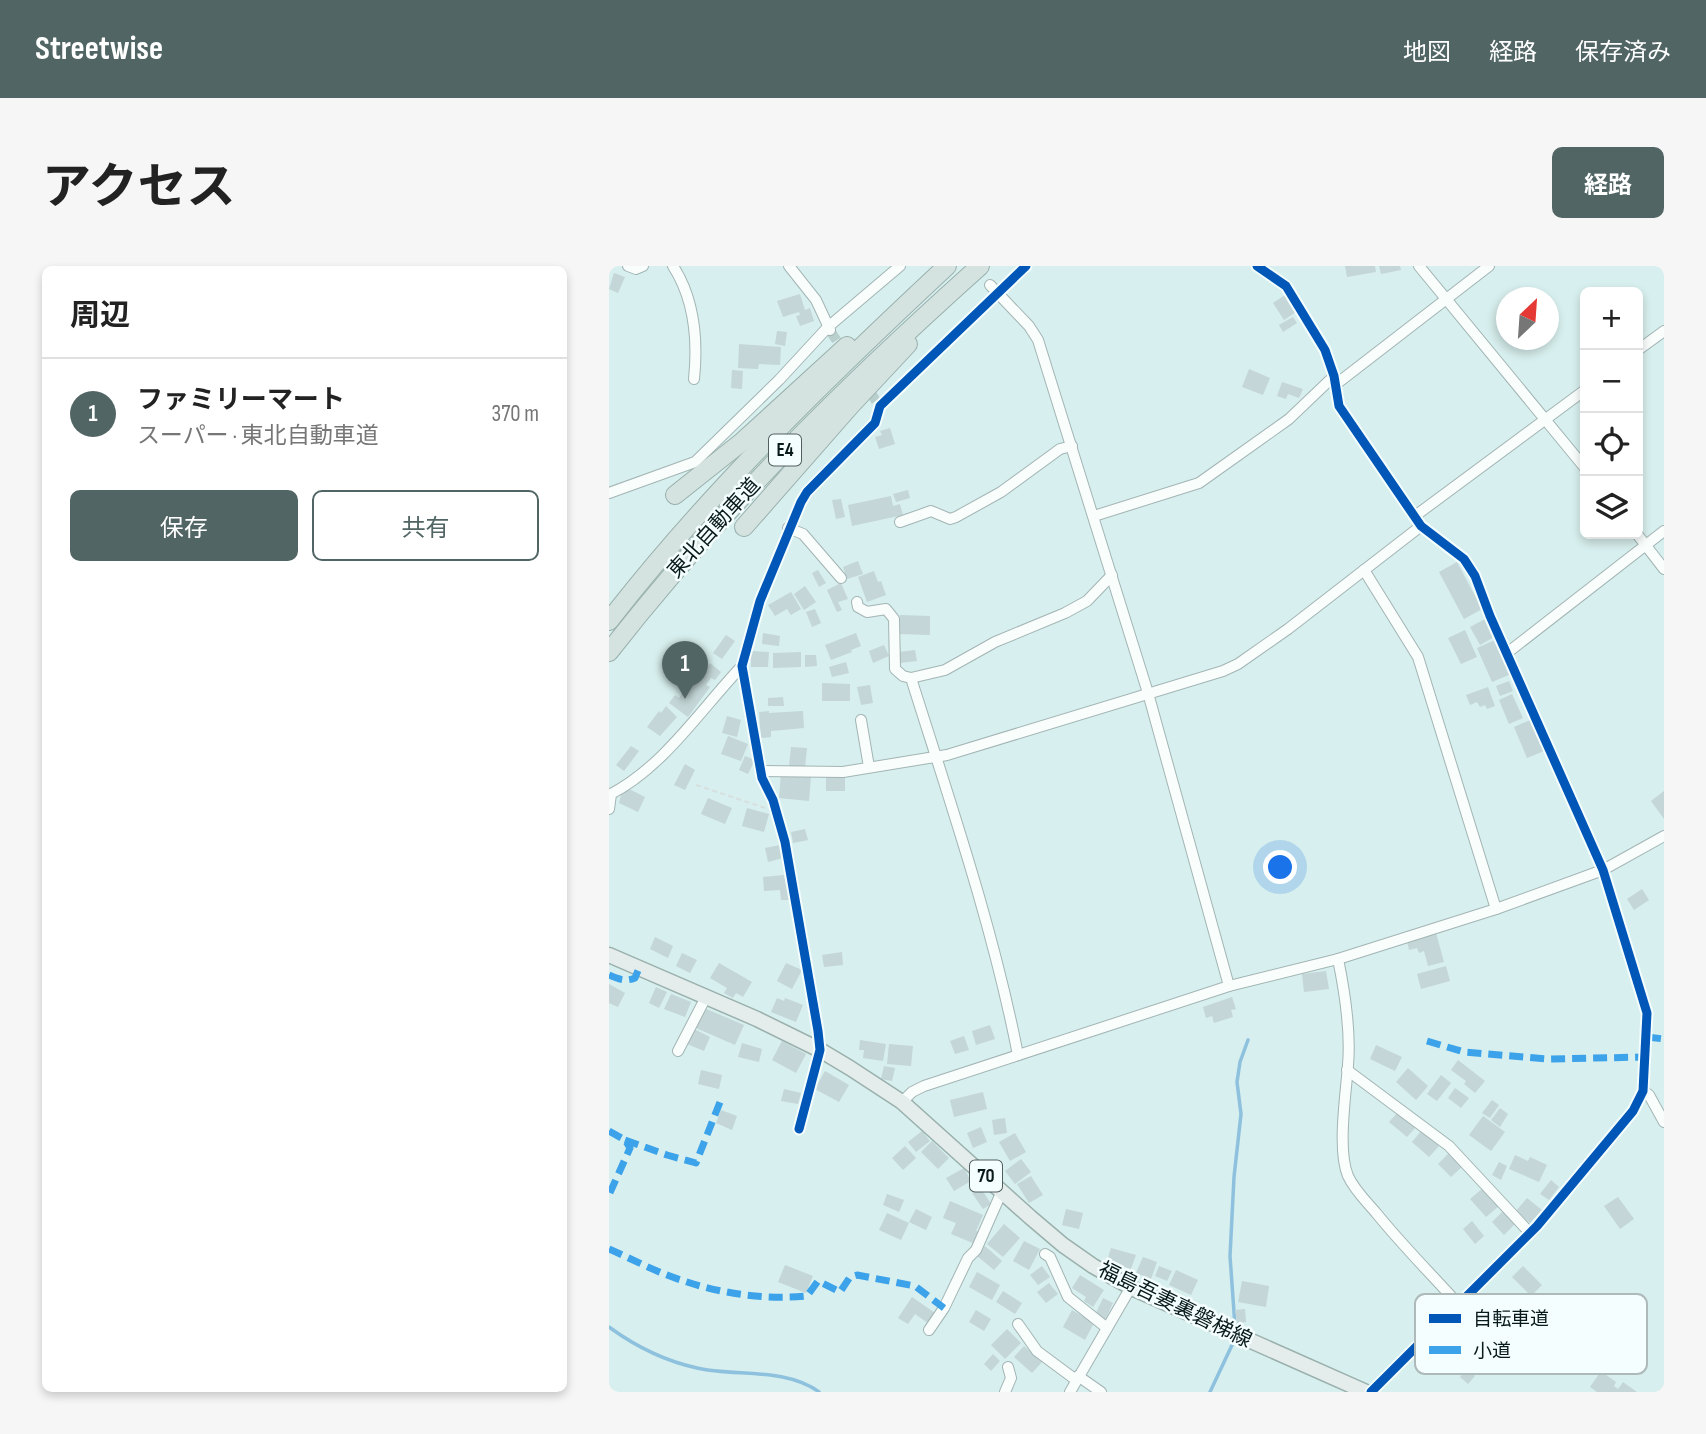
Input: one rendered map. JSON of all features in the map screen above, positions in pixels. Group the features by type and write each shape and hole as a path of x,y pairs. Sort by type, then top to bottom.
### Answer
{"highway":[{"path":"675,495 743,442 893,304 941,266"},
{"name":"東北自動車道","path":"609,621 691,522 757,451 947,266"},
{"path":"744,527 851,405 982,266"},
{"name":"東北自動車道","path":"609,652 716,524 787,448 885,351 982,266"}],"main road":[{"name":"福島吾妻裏磐梯線","path":"609,955 820,1050 902,1102 1063,1245 1093,1266 1131,1287 1369,1392"}],"street":[{"path":"628,266 636,269 643,266"},
{"path":"673,266 689,299 695,331 697,346 694,379"},
{"path":"789,266 816,300 830,329"},
{"path":"609,493 695,462 830,329 900,266"},
{"path":"609,810 610,795 629,783 682,736 741,666 759,601 788,528 807,492 875,423 878,403 1026,266"},
{"path":"1257,266 1286,286 1325,349 1339,406 1418,521 1464,559 1475,576 1603,870 1647,1013 1643,1091 1633,1111 1530,1233 1470,1294"},
{"path":"1419,266 1580,462"},
{"path":"1094,516 1187,489 1199,483 1289,419 1334,381 1489,266"},
{"path":"990,285 1029,326 1038,340 1148,693 1229,986"},
{"path":"1643,346 1664,331"},
{"path":"761,771 843,772 936,757 1223,671 1238,664 1288,629 1364,570 1418,521 1580,394"},
{"path":"900,522 931,510 950,519 956,517 1001,492 1060,449 1072,446"},
{"path":"788,528 803,534 841,578"},
{"path":"1507,653 1664,531"},
{"path":"1641,539 1664,569"},
{"path":"1364,570 1418,657 1496,909"},
{"path":"857,602 858,607 867,612 886,609 890,612 894,619 895,669 903,677 911,678 946,670 995,642 1065,613 1087,601 1112,575"},
{"path":"741,666 761,771 785,842 820,1050 799,1129"},
{"path":"911,678 1000,973 1018,1055"},
{"path":"861,720 869,767"},
{"path":"902,1102 912,1092 924,1086 1229,986 1338,959 1496,909 1603,870 1664,836"},
{"path":"1338,959 1344,990 1347,1070 1343,1119 1344,1157 1348,1176 1361,1197 1398,1241 1449,1294"},
{"path":"678,1051 706,998"},
{"path":"1347,1070 1448,1146 1530,1233"},
{"path":"1643,1091 1649,1095 1664,1122"},
{"path":"929,1330 944,1308 968,1258 976,1250 1002,1191"},
{"path":"1045,1254 1050,1257 1068,1297 1107,1328"},
{"path":"1070,1392 1131,1287"},
{"path":"1018,1324 1037,1351 1101,1392"},
{"path":"1369,1392 1415,1348"},
{"path":"1005,1392 1011,1378 1008,1367"}],"path":[{"path":"696,785 776,812"}],"building":[{"path":"1345,266 1375,266 1376,272 1347,277"},
{"path":"1379,266 1400,266 1401,270 1381,274"},
{"path":"614,273 625,277 618,293 609,289"},
{"path":"800,294 805,310 810,308 814,321 800,326 796,316 800,315 799,312 783,317 777,301"},
{"path":"1285,295 1296,312 1284,320 1273,303"},
{"path":"1293,317 1297,323 1283,332 1279,325"},
{"path":"777,331 787,332 785,346 775,344"},
{"path":"739,344 781,347 780,365 759,364 758,369 738,368"},
{"path":"1249,369 1270,378 1263,395 1242,387"},
{"path":"732,370 743,371 742,389 731,388"},
{"path":"1282,382 1303,389 1299,398 1288,394 1286,399 1277,396"},
{"path":"890,428 895,444 879,449 875,437 882,435 880,431"},
{"path":"908,490 910,498 896,502 893,494"},
{"path":"891,496 893,506 900,504 903,515 852,526 848,505"},
{"path":"841,499 845,517 836,519 832,500"},
{"path":"858,561 863,574 847,579 843,567"},
{"path":"1457,562 1482,609 1464,619 1439,572"},
{"path":"818,570 826,583 819,587 812,573"},
{"path":"874,571 886,595 867,602 858,577"},
{"path":"841,583 848,599 838,602 842,610 837,612 827,590"},
{"path":"805,586 816,602 804,610 794,594"},
{"path":"791,592 801,609 791,615 787,609 775,616 768,605"},
{"path":"815,609 821,623 812,627 806,612"},
{"path":"900,615 930,616 930,635 899,634"},
{"path":"1487,618 1496,636 1480,645 1470,627"},
{"path":"1465,630 1477,657 1461,664 1448,638"},
{"path":"763,633 780,636 779,646 762,644"},
{"path":"856,633 861,646 831,660 825,645"},
{"path":"726,635 735,641 722,659 713,653"},
{"path":"1495,640 1511,674 1492,682 1477,648"},
{"path":"884,645 889,656 873,663 869,651"},
{"path":"915,650 917,661 900,663 899,652"},
{"path":"751,651 769,652 768,667 751,667"},
{"path":"801,652 801,667 773,668 773,653"},
{"path":"805,655 816,655 817,666 805,667"},
{"path":"846,662 849,673 832,677 829,667"},
{"path":"710,663 721,672 715,680 711,678 706,685 710,687 688,717 669,703 675,695 679,698 699,667 704,671"},
{"path":"1509,681 1513,691 1500,696 1496,686"},
{"path":"822,683 850,684 850,701 822,701"},
{"path":"870,685 873,703 861,705 857,687"},
{"path":"1488,687 1495,706 1487,709 1485,705 1480,707 1477,702 1470,705 1466,695"},
{"path":"1512,694 1523,718 1509,724 1499,700"},
{"path":"783,697 784,706 768,706 768,698"},
{"path":"666,706 677,717 660,736 647,727"},
{"path":"803,711 804,728 771,731 771,737 761,738 759,712"},
{"path":"727,716 741,720 737,737 722,733"},
{"path":"1530,720 1544,751 1527,758 1514,727"},
{"path":"728,736 748,744 741,761 721,754"},
{"path":"631,746 639,751 624,771 616,765"},
{"path":"791,747 807,748 805,767 789,766"},
{"path":"745,756 755,760 748,774 739,770"},
{"path":"685,764 695,770 685,790 674,785"},
{"path":"781,773 811,777 809,801 779,798"},
{"path":"826,777 845,777 845,791 826,791"},
{"path":"629,789 645,797 638,812 619,803 621,795"},
{"path":"1664,791 1664,819 1651,801"},
{"path":"708,798 732,808 725,824 701,814"},
{"path":"747,808 769,814 764,832 742,826"},
{"path":"805,829 808,840 793,843 791,832"},
{"path":"780,845 783,858 768,862 765,848"},
{"path":"784,875 789,900 781,900 780,890 764,891 763,877"},
{"path":"1642,889 1649,900 1634,910 1627,899"},
{"path":"1436,933 1444,962 1428,966 1424,951 1419,953 1417,948 1409,950 1407,941"},
{"path":"655,937 673,946 668,958 650,949"},
{"path":"842,952 843,965 824,967 822,955"},
{"path":"682,953 697,960 690,973 676,966"},
{"path":"719,963 752,982 743,997 736,993 733,998 724,993 727,988 710,978"},
{"path":"786,963 802,970 792,989 777,981"},
{"path":"1446,966 1450,981 1421,989 1417,974"},
{"path":"1326,971 1329,989 1304,992 1302,974"},
{"path":"609,984 625,993 618,1007 609,1003"},
{"path":"656,987 667,992 659,1008 649,1003"},
{"path":"671,994 691,1002 685,1017 664,1009"},
{"path":"1232,997 1236,1009 1231,1010 1233,1017 1214,1023 1212,1016 1206,1018 1203,1007"},
{"path":"777,998 803,1005 796,1022 771,1012"},
{"path":"704,1008 744,1025 735,1045 696,1028"},
{"path":"990,1025 995,1039 976,1045 972,1031"},
{"path":"694,1029 710,1037 704,1051 687,1044"},
{"path":"964,1036 969,1050 955,1054 950,1041"},
{"path":"860,1040 886,1044 883,1061 863,1058 864,1050 859,1050"},
{"path":"782,1041 806,1054 796,1073 772,1060"},
{"path":"742,1043 762,1049 759,1062 738,1057"},
{"path":"889,1044 913,1046 911,1066 887,1064"},
{"path":"1376,1045 1402,1057 1395,1071 1370,1059"},
{"path":"1458,1060 1485,1081 1475,1093 1464,1084 1466,1081 1451,1070"},
{"path":"884,1066 895,1068 892,1081 881,1079"},
{"path":"1408,1068 1428,1086 1416,1100 1396,1082"},
{"path":"701,1070 722,1075 719,1089 698,1084"},
{"path":"825,1071 849,1085 839,1102 815,1089"},
{"path":"1441,1075 1451,1083 1437,1101 1427,1094"},
{"path":"1455,1088 1469,1098 1461,1108 1448,1098"},
{"path":"784,1089 801,1093 798,1104 781,1101"},
{"path":"983,1092 987,1109 954,1117 950,1100"},
{"path":"1492,1100 1499,1105 1490,1118 1482,1113"},
{"path":"1500,1108 1508,1114 1500,1127 1491,1120"},
{"path":"721,1110 737,1116 732,1130 716,1123"},
{"path":"1399,1111 1417,1126 1407,1137 1389,1122"},
{"path":"1483,1116 1505,1132 1491,1151 1469,1135"},
{"path":"1005,1118 1007,1133 994,1135 992,1120"},
{"path":"981,1127 987,1142 973,1148 967,1133"},
{"path":"1422,1130 1439,1146 1429,1157 1412,1142"},
{"path":"922,1131 930,1141 916,1152 908,1142"},
{"path":"1015,1133 1026,1152 1010,1161 999,1142"},
{"path":"932,1141 949,1158 938,1169 921,1152"},
{"path":"905,1146 916,1158 903,1170 892,1158"},
{"path":"1450,1152 1463,1166 1451,1177 1438,1164"},
{"path":"1515,1155 1528,1161 1530,1157 1547,1165 1539,1182 1509,1169"},
{"path":"1021,1159 1031,1172 1015,1184 1005,1171"},
{"path":"1499,1162 1507,1166 1501,1180 1492,1175"},
{"path":"964,1168 971,1181 954,1191 946,1178"},
{"path":"1031,1176 1043,1195 1029,1203 1017,1184"},
{"path":"1551,1180 1559,1187 1549,1200 1540,1194"},
{"path":"980,1187 991,1204 983,1209 972,1193"},
{"path":"1483,1188 1498,1207 1486,1217 1470,1199"},
{"path":"887,1194 904,1200 899,1212 883,1205"},
{"path":"1618,1197 1634,1219 1620,1229 1604,1206"},
{"path":"1527,1198 1542,1210 1530,1223 1516,1211"},
{"path":"950,1201 983,1215 976,1231 980,1232 975,1244 951,1234 956,1223 943,1218"},
{"path":"916,1209 932,1217 926,1230 909,1222"},
{"path":"1066,1209 1083,1213 1079,1229 1062,1225"},
{"path":"1505,1209 1517,1222 1504,1235 1492,1222"},
{"path":"887,1213 909,1223 901,1240 879,1230"},
{"path":"1472,1221 1484,1236 1475,1244 1463,1229"},
{"path":"1004,1224 1020,1238 1003,1257 987,1244"},
{"path":"1024,1241 1040,1249 1029,1270 1013,1261"},
{"path":"985,1246 1002,1261 994,1270 977,1256"},
{"path":"1111,1248 1136,1255 1131,1269 1107,1261"},
{"path":"1143,1257 1157,1262 1151,1279 1136,1273"},
{"path":"785,1265 813,1276 806,1293 778,1282"},
{"path":"1042,1266 1050,1277 1038,1285 1030,1275"},
{"path":"1159,1266 1172,1271 1167,1281 1155,1276"},
{"path":"1523,1266 1542,1285 1533,1294 1529,1294 1512,1277"},
{"path":"1176,1270 1198,1280 1191,1295 1169,1285"},
{"path":"977,1272 1000,1285 992,1300 969,1287"},
{"path":"1080,1275 1104,1290 1093,1307 1084,1301 1086,1297 1072,1288"},
{"path":"1242,1281 1269,1286 1266,1307 1238,1302"},
{"path":"1049,1283 1058,1294 1046,1303 1037,1292"},
{"path":"1003,1291 1022,1303 1015,1314 996,1302"},
{"path":"912,1297 935,1313 928,1323 915,1314 908,1324 898,1318"},
{"path":"1103,1298 1113,1303 1105,1320 1095,1315"},
{"path":"1245,1309 1246,1322 1237,1323 1235,1310"},
{"path":"976,1310 991,1319 984,1331 969,1322"},
{"path":"1072,1310 1094,1323 1085,1340 1063,1327"},
{"path":"1007,1329 1021,1343 1005,1359 991,1345"},
{"path":"1024,1346 1042,1362 1032,1373 1014,1357"},
{"path":"993,1354 1000,1361 991,1371 984,1364"},
{"path":"1462,1374 1475,1376 1468,1384 1460,1377"},
{"path":"1599,1374 1605,1374 1616,1382 1614,1386 1618,1389 1623,1382 1637,1392 1597,1392 1590,1387"}],"waterway":[{"path":"1235,1326 1230,1256 1234,1177 1241,1114 1237,1082 1240,1062 1248,1040"},
{"path":"609,1327 651,1352 685,1365 712,1371 791,1379 819,1392"},
{"path":"1210,1392 1233,1343"}],"tunnel":[{"path":"831,332 876,401"}],"marked path":[{"path":"609,975 622,980 631,979 635,978 639,968"},
{"path":"1647,1037 1664,1039"},
{"path":"1427,1041 1464,1052 1547,1059 1645,1057"},
{"path":"625,1140 696,1163 722,1097"},
{"path":"609,1131 625,1140 630,1148 609,1195"},
{"path":"609,1249 674,1278 730,1293 776,1297 807,1296 818,1281 840,1292 850,1277 857,1275 915,1286 944,1308"}],"cycle path":[{"path":"799,1129 820,1050 818,1031 785,842 773,800 762,778 742,666 760,601 807,492 875,423 880,406 1026,266"},
{"path":"1257,266 1286,286 1325,350 1334,376 1339,406 1421,526 1464,559 1475,576 1490,616 1603,870 1647,1013 1643,1091 1633,1111 1537,1226 1469,1294"},
{"path":"1371,1392 1415,1348"}],"place":[{"name":"ファミリーマート","path":"685,699"}]}
